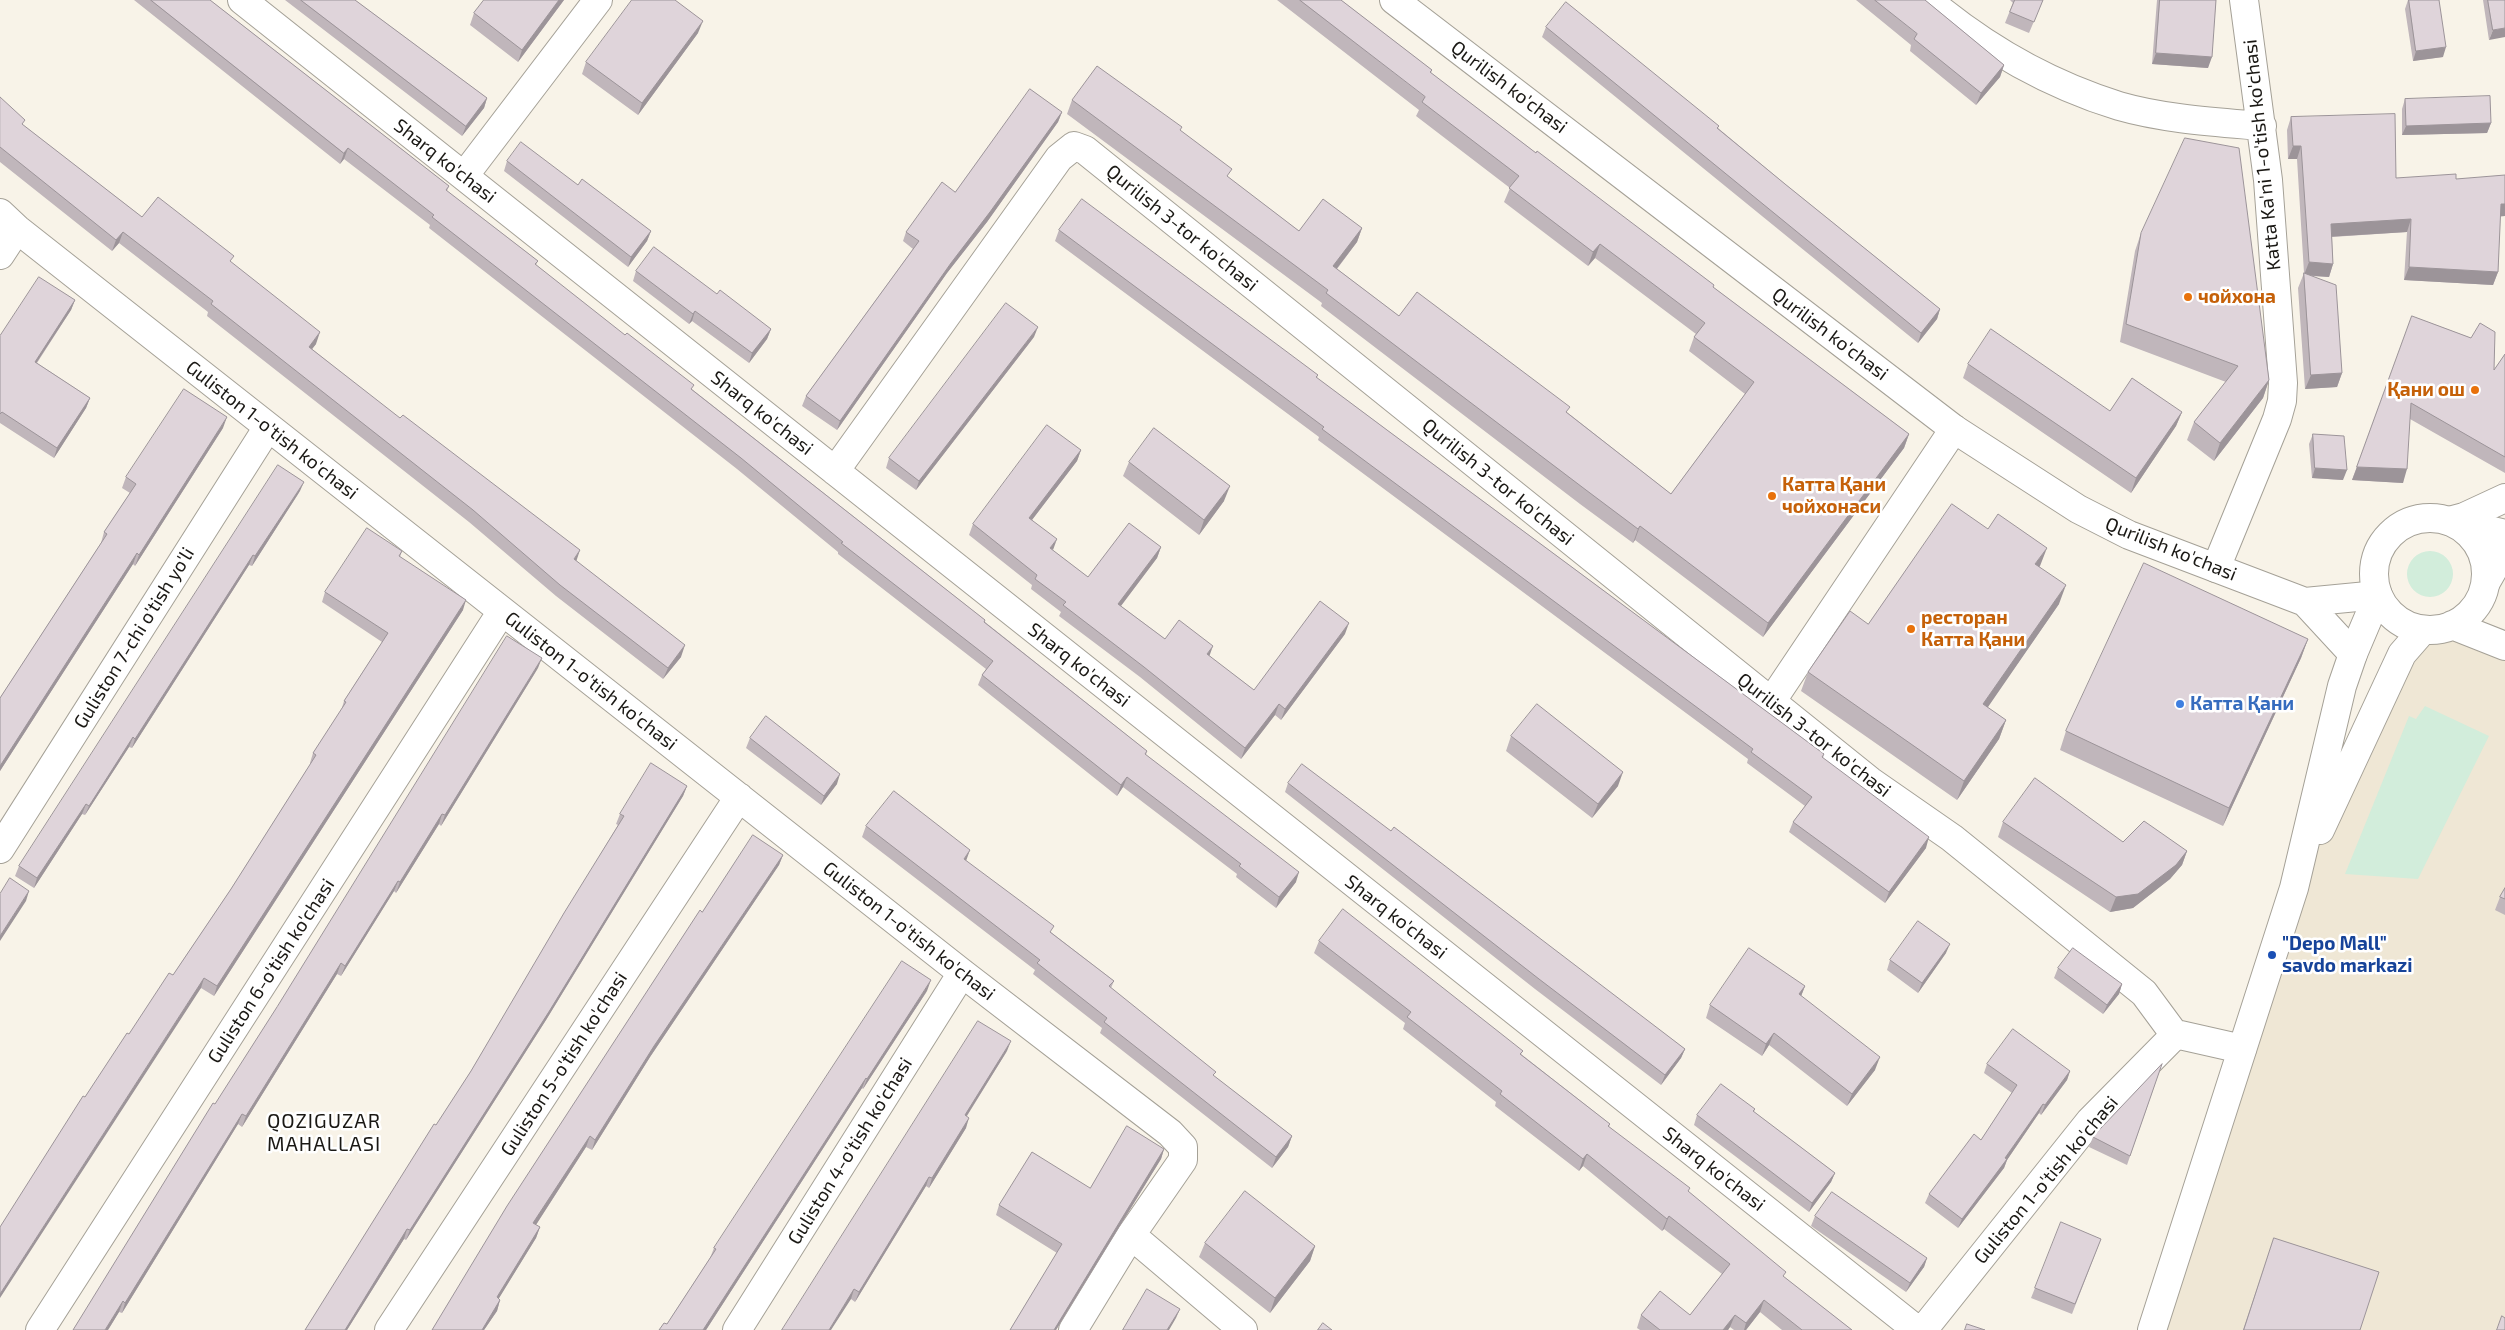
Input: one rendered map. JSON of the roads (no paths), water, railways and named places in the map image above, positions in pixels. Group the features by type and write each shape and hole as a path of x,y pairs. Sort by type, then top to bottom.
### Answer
{"street":[{"name":"Sharq ko'chasi","path":"242,0 1917,1330"},
{"path":"464,176 598,0"},
{"name":"Qurilish ko'chasi","path":"1394,0 1954,429 2078,509 2129,535 2304,602 2353,654"},
{"path":"1928,0 1960,27 2043,78 2120,106 2196,120 2262,126"},
{"name":"Katta Ka'ni 1-o'tish ko'chasi","path":"2216,568 2277,419 2282,401 2281,344 2262,126 2244,0"},
{"name":"Qurilish 3-tor ko'chasi","path":"835,471 1059,158 1074,146 1085,150 1870,781 1952,838 2144,993 2175,1036"},
{"path":"0,255 8,221"},
{"name":"Guliston 1-o'tish ko'chasi","path":"8,221 739,798 1170,1133 1183,1147 1183,1160 1131,1235"},
{"name":"Guliston 7-chi o'tish yo'li","path":"0,850 268,427"},
{"path":"1771,702 1954,429"},
{"path":"2449,521 2464,517 2505,498"},
{"path":"2422,632 2394,616 2378,595 2374,578 2376,560 2388,536 2402,525 2420,518 2449,521 2505,534"},
{"path":"2449,521 2466,531 2478,545 2485,563 2486,582"},
{"path":"2294,888 2402,654 2422,632 2452,625 2475,608 2486,582 2505,550"},
{"path":"2152,1330 2294,888 2342,686 2353,654 2378,595"},
{"name":"Qurilish ko'chasi","path":"2304,602 2378,595"},
{"name":"Guliston 6-o'tish ko'chasi","path":"40,1330 502,611"},
{"path":"2452,625 2505,646"},
{"name":"Guliston 5-o'tish ko'chasi","path":"389,1330 739,798"},
{"name":"Guliston 4-o'tish ko'chasi","path":"737,1330 962,973"},
{"path":"2175,1036 2180,1035 2242,1049"},
{"name":"Guliston 1-o'tish ko'chasi","path":"1923,1330 2090,1121 2175,1036"},
{"path":"1073,1330 1131,1235 1243,1330"}],"place":[{"name":"чойхона","path":"2188,297"},
{"name":"Қани ош","path":"2475,390"},
{"name":"Катта Қани чойхонаси","path":"1772,496"},
{"name":"ресторан Катта Қани","path":"1911,629"},
{"name":"Катта Қани","path":"2180,704"},
{"name":"\"Depo Mall\" savdo markazi","path":"2272,955"}],"district":[{"name":"QOZIGUZAR MAHALLASI","path":"324,1132"}]}
